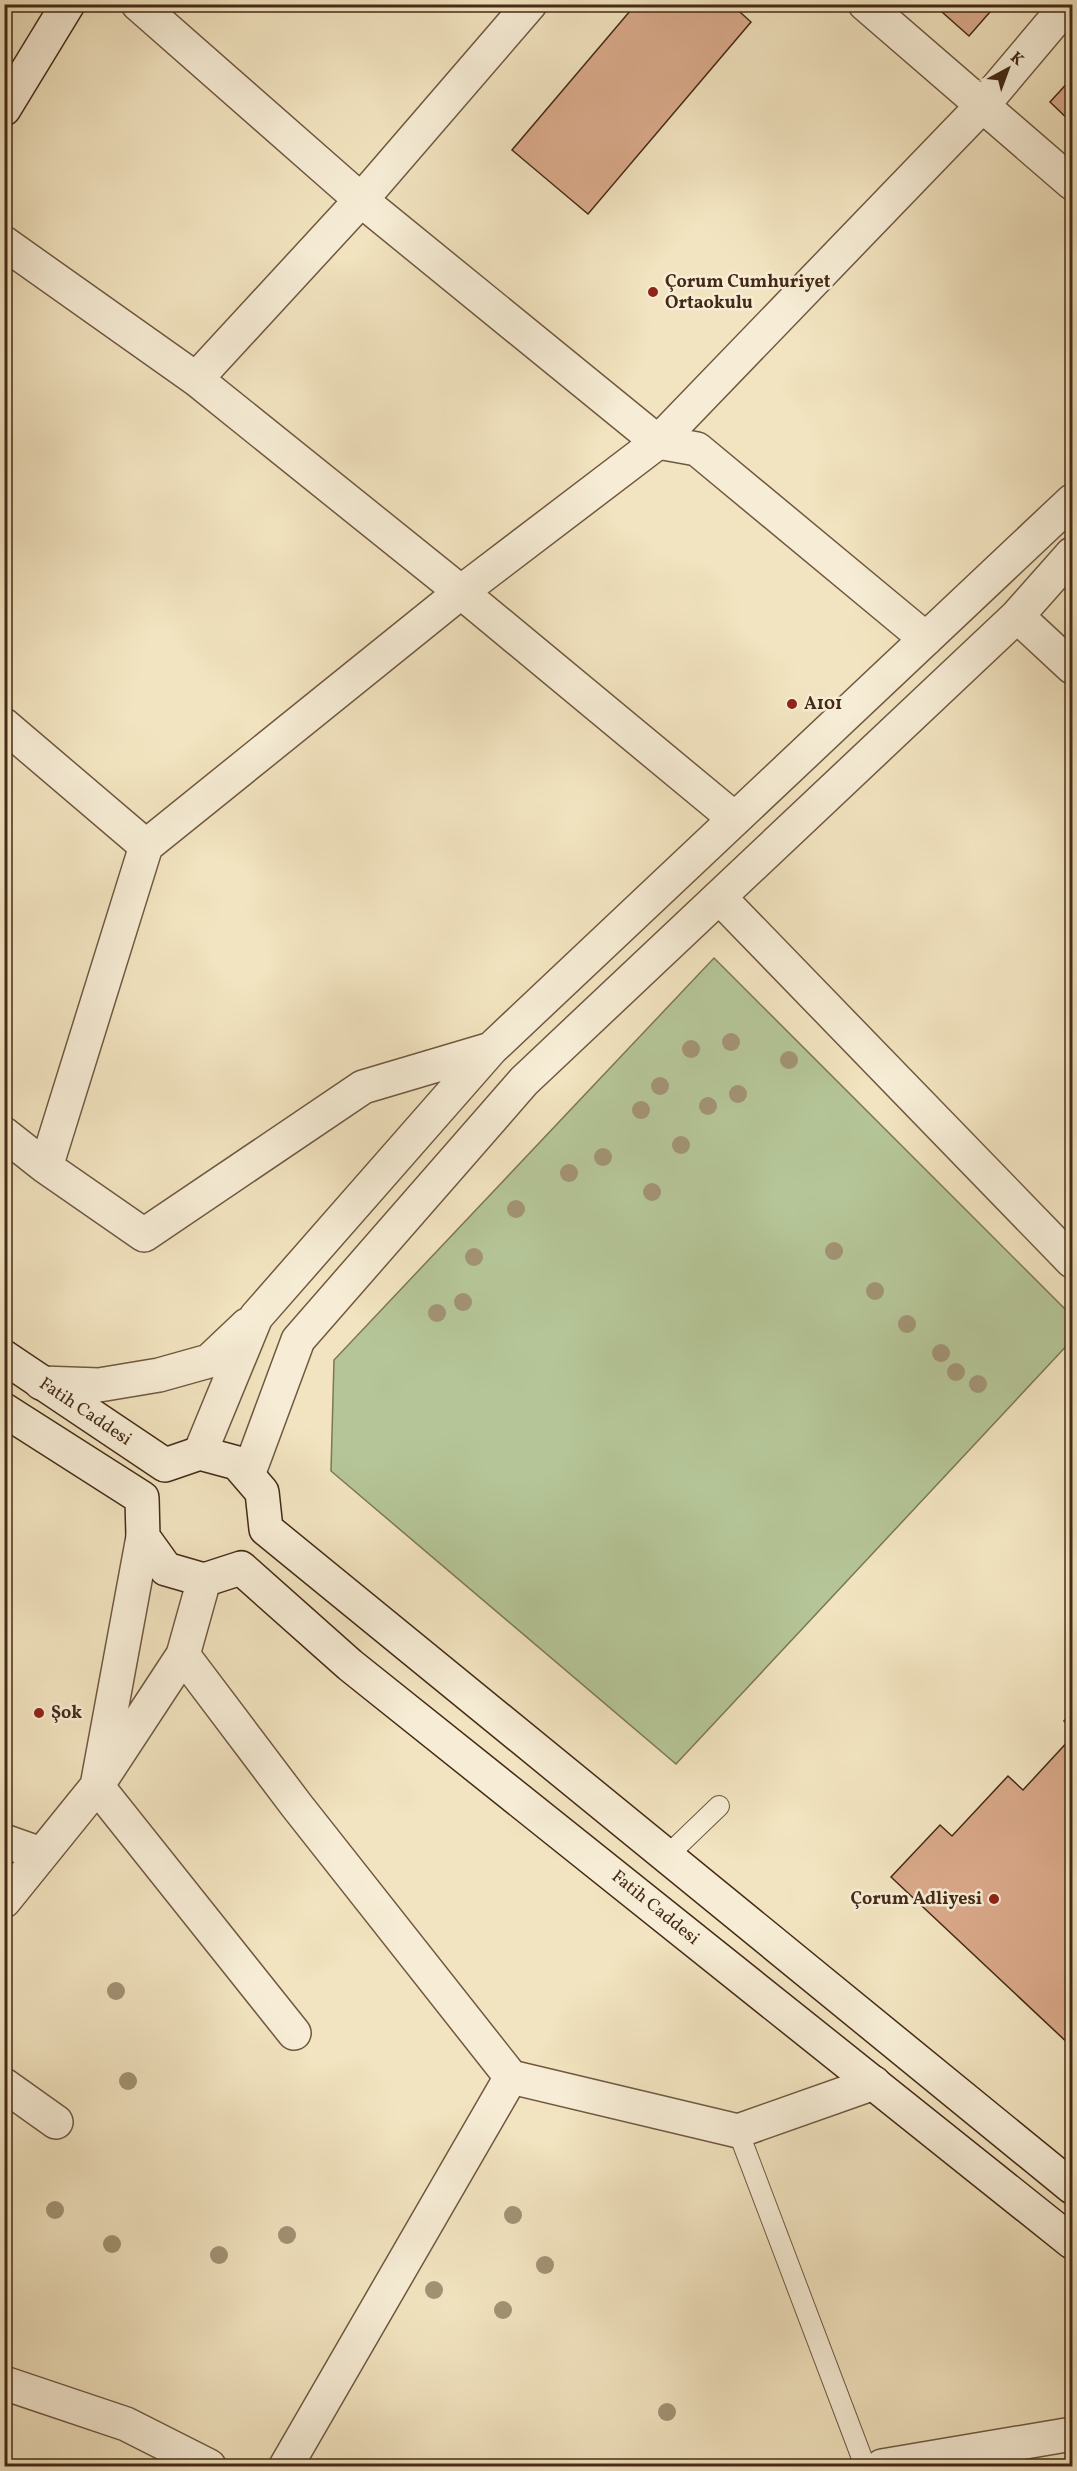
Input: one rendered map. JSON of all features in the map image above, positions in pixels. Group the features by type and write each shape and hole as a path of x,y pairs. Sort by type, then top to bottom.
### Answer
{"street":[{"path":"4,109 68,4"},
{"path":"138,4 361,201 658,442 697,449 926,639"},
{"path":"196,379 361,201 530,4"},
{"path":"865,4 1072,183"},
{"path":"45,1167 146,846 460,592 658,442 982,106 1068,4"},
{"path":"4,243 196,379 460,592 735,819"},
{"path":"41,1383 99,1385 159,1375 209,1361 256,1317 491,1048 1072,501"},
{"path":"248,1475 298,1340 524,1081 1017,616 1072,554"},
{"path":"1017,616 1072,667"},
{"path":"4,724 146,846"},
{"path":"720,898 1072,1261"},
{"path":"4,1134 45,1167 144,1235 363,1087 491,1048"},
{"path":"200,1453 256,1317"},
{"name":"Fatih Caddesi","path":"4,1357 165,1465"},
{"path":"4,1410 142,1498"},
{"path":"143,1537 166,1569 204,1580 242,1568 266,1530 262,1492 237,1463 200,1453 165,1465 142,1498 143,1537 97,1786 294,2033"},
{"path":"266,1530 1072,2187"},
{"name":"Fatih Caddesi","path":"242,1568 350,1665 1072,2242"},
{"path":"4,1901 97,1786 183,1655 204,1580"},
{"path":"183,1655 297,1806 511,2077 738,2131 874,2083"},
{"path":"4,1841 41,1854"},
{"path":"286,2466 511,2077"},
{"path":"4,2085 56,2122"},
{"path":"4,2383 126,2424 208,2466"},
{"path":"882,2466 1072,2434"}],"lane":[{"path":"667,1856 719,1806"},
{"path":"738,2131 865,2466"}],"green space":[{"path":"714,958 1072,1316 1072,1340 676,1764 331,1471 334,1360"}],"building":[{"path":"636,4 731,4 751,22 588,214 512,150"},
{"path":"933,4 997,4 969,36"},
{"path":"1072,78 1072,123 1050,102"},
{"path":"1072,1712 1072,1728 1064,1721"},
{"name":"Çorum Adliyesi","path":"1072,1737 1072,2047 891,1877 940,1825 952,1836 1008,1776 1023,1790"}],"place":[{"name":"Çorum Cumhuriyet Ortaokulu","path":"653,292"},
{"name":"A101","path":"792,704"},
{"name":"Şok","path":"39,1713"},
{"name":"Çorum Adliyesi","path":"994,1899"}]}
